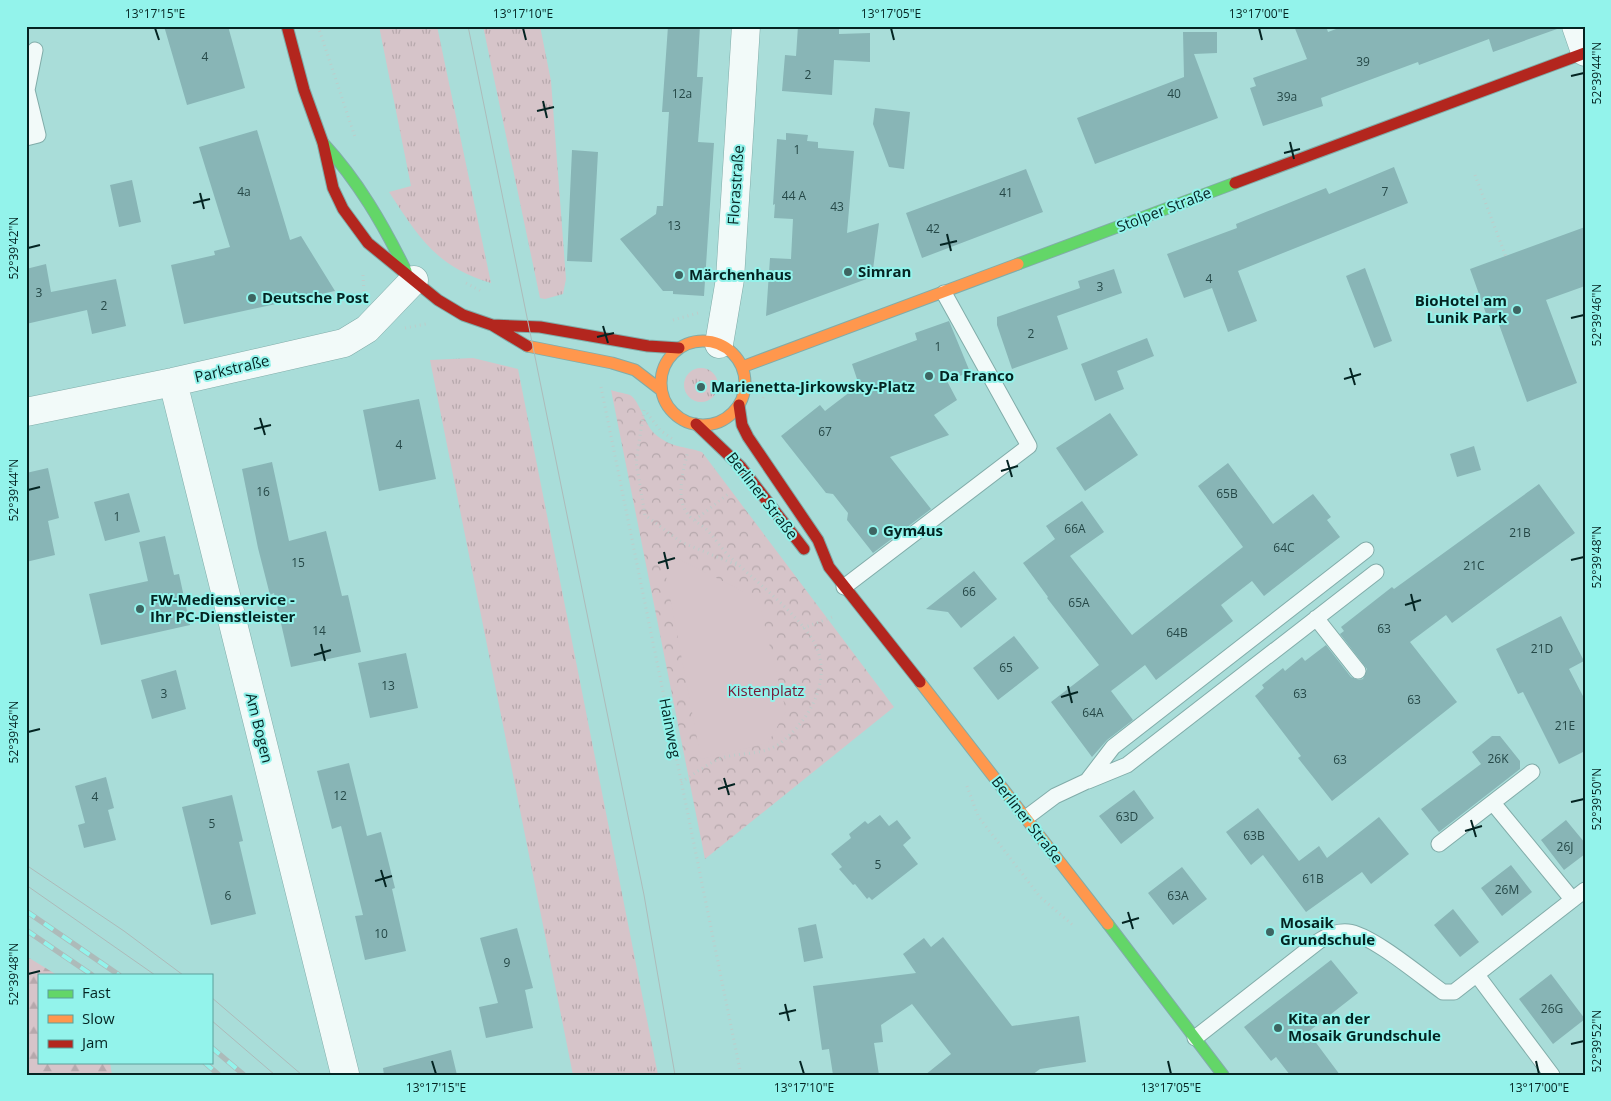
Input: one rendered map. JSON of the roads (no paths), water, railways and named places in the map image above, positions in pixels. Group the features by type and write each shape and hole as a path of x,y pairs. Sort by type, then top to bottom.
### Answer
{"main road":[{"path":"287,26 304,90 323,143 333,188 344,209 368,243 411,276 438,300 463,315 492,325 528,347 612,363 635,370 661,390"},
{"name":"Stolper Straße","path":"742,368 1585,52"},
{"path":"323,143 340,160 367,198 411,276"},
{"path":"492,325 512,324 559,329 658,348 679,348 699,341 719,344 737,358 745,380 744,393 733,412 716,422 696,424 684,420 673,412 665,402 661,390 664,366 679,348"},
{"name":"Berliner Straße","path":"739,404 742,425 748,437 818,540 829,567 1026,817 1223,1075"},
{"name":"Berliner Straße","path":"696,424 718,441 727,451 805,550 829,567"}],"street":[{"name":"Florastraße","path":"719,344 730,279 746,26"},
{"path":"1576,26 1585,52"},
{"name":"Parkstraße","path":"26,412 173,382 351,340 367,329 411,276"},
{"name":"Am Bogen","path":"173,382 345,1074"}],"lane":[{"path":"26,138 38,135 27,90 35,50"},
{"path":"844,587 1029,446 944,293"},
{"path":"1086,781 1113,747 1366,550"},
{"path":"1026,817 1054,796 1127,765 1376,572"},
{"path":"1316,618 1358,671"},
{"path":"1438,844 1532,772"},
{"path":"1492,803 1572,899"},
{"path":"1195,1038 1319,941 1336,932 1350,932 1367,938 1443,992 1454,992 1585,890"},
{"path":"1477,974 1552,1075"}],"tram line":[{"path":"468,26 644,895 675,1075"},
{"path":"26,865 124,931 182,974"},
{"path":"26,885 154,974"},
{"path":"212,998 302,1075"},
{"path":"212,1021 275,1075"}],"railway":[{"path":"26,911 118,974"},
{"path":"26,930 91,974"},
{"path":"212,1048 244,1075"},
{"path":"206,1064 219,1075"}],"place":[{"name":"Simran","path":"848,272"},
{"name":"Märchenhaus","path":"679,275"},
{"name":"Deutsche Post","path":"252,298"},
{"name":"BioHotel am Lunik Park","path":"1517,310"},
{"name":"Da Franco","path":"929,376"},
{"name":"Marienetta-Jirkowsky-Platz","path":"701,387"},
{"name":"Gym4us","path":"873,531"},
{"name":"FW-Medienservice - Ihr PC-Dienstleister","path":"140,609"},
{"name":"Mosaik Grundschule","path":"1270,932"},
{"name":"Kita an der Mosaik Grundschule","path":"1278,1028"}],"park label":[{"name":"Kistenplatz","path":"766,691"}]}
